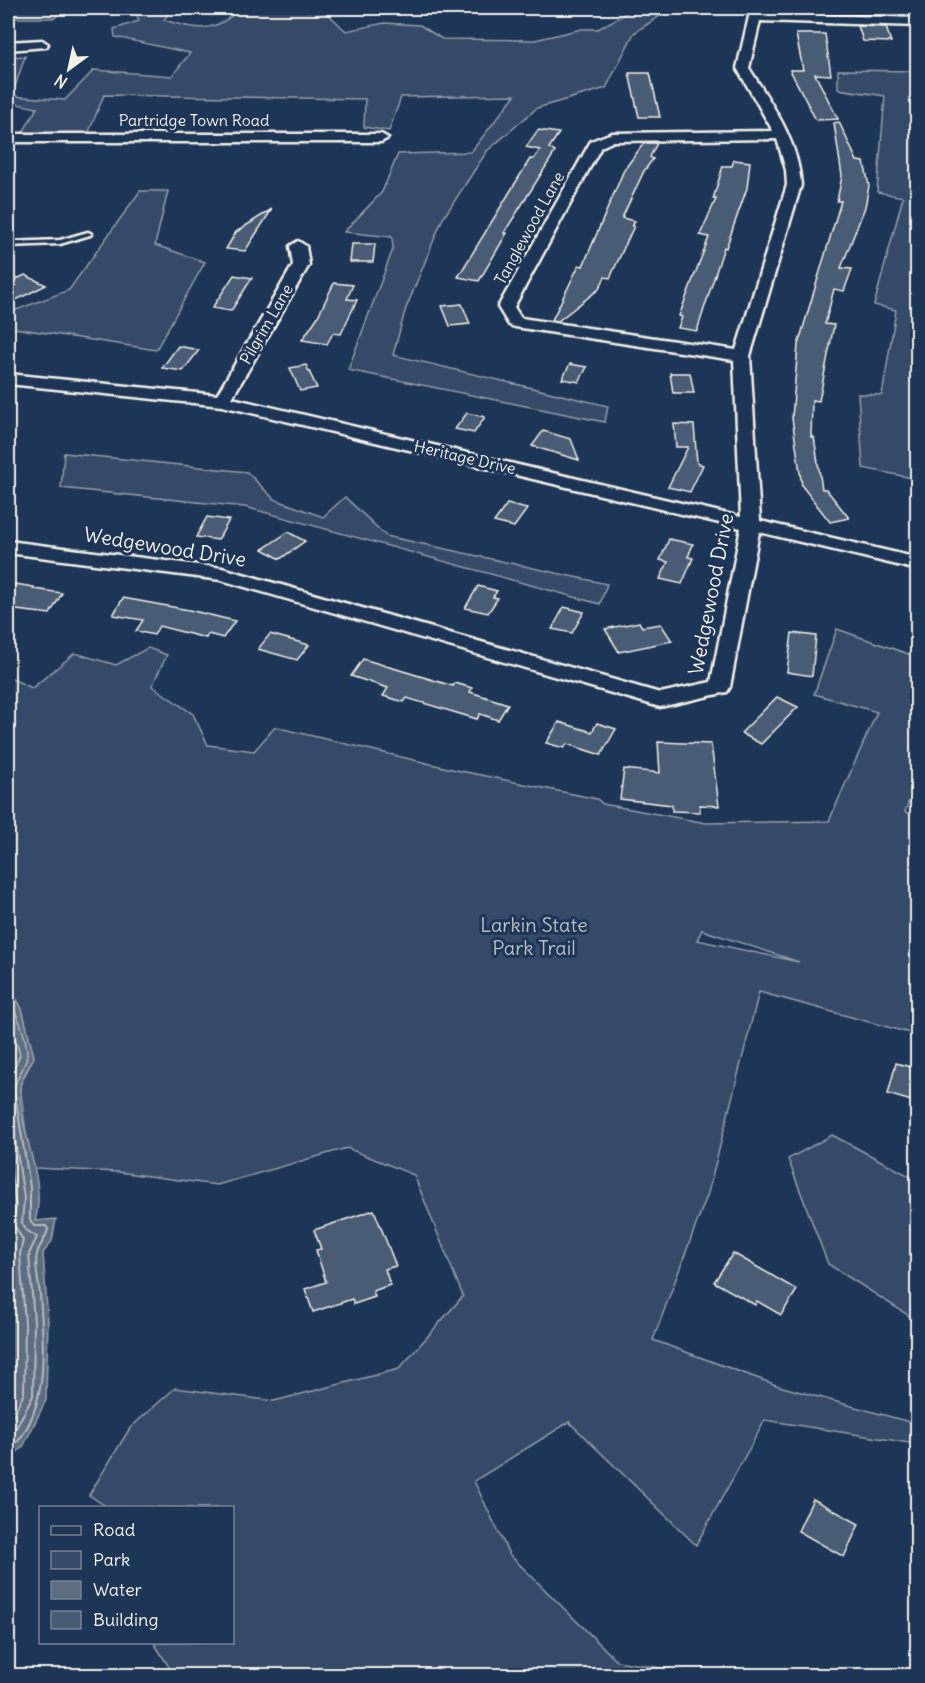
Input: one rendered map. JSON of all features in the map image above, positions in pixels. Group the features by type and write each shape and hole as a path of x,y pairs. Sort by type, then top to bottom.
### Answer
{"street":[{"path":"756,12 918,22"},
{"name":"Wedgewood Drive","path":"8,547 222,574 660,700 720,687 751,524 742,356 794,185 794,169 781,135 743,68 756,12"},
{"path":"8,46 42,44"},
{"name":"Tanglewood Lane","path":"742,356 538,327 515,322 506,307 596,144 612,137 781,135"},
{"name":"Partridge Town Road","path":"8,138 381,138"},
{"name":"Pilgrim Lane","path":"222,401 301,265 298,246"},
{"name":"Heritage Drive","path":"8,379 222,401 918,564"}],"lane":[{"path":"8,244 60,242 88,234"}],"green space":[{"path":"8,8 62,8 55,18 8,18"},
{"path":"62,8 172,8 164,20 205,28 222,22 240,8 283,8 327,13 346,31 384,23 420,25 442,39 535,40 582,29 598,29 625,14 631,8 672,8 634,33 606,88 537,108 487,151 442,220 405,311 393,355 608,406 605,422 348,370 393,249 392,237 344,232 382,192 398,154 471,152 515,95 401,97 389,131 364,127 365,99 104,95 88,134 22,134 37,108 8,102 8,57 25,56 12,96 65,100 94,70 172,76 190,53 115,37 114,29 139,21 135,9"},
{"path":"838,70 917,71 917,479 863,468 858,394 882,395 896,310 874,305 903,197 877,192 885,96 838,89"},
{"path":"140,191 168,191 155,245 205,262 156,350 8,327 8,313 69,290"},
{"path":"64,453 247,472 274,499 323,517 345,497 386,536 607,584 600,604 245,507 61,488"},
{"name":"Larkin State Park Trail","path":"837,629 917,657 917,778 905,812 917,816 917,1035 759,992 708,1193 653,1340 779,1386 917,1424 917,1444 765,1420 696,1545 569,1422 474,1481 509,1554 617,1661 706,1675 174,1675 155,1644 234,1644 234,1506 106,1506 89,1495 130,1428 175,1388 274,1401 399,1369 463,1296 414,1175 347,1148 217,1185 118,1172 34,1168 26,1133 20,1085 34,1057 22,1009 8,983 8,677 32,688 75,653 116,665 148,648 167,655 152,686 193,714 208,745 254,751 275,727 456,770 597,799 603,804 706,823 829,821 877,712 814,694","holes":["702,930 799,962 697,940"]},
{"path":"832,1135 917,1180 917,1321 828,1264 788,1159"}],"water":[{"path":"8,983 22,1009 34,1057 21,1083 20,1104 38,1188 35,1221 56,1219 52,1241 43,1253 48,1322 46,1400 23,1447 8,1460"}],"building":[{"path":"853,8 880,8 882,15 854,14"},
{"path":"858,26 886,27 891,42 863,41"},
{"path":"796,34 825,34 831,75 815,74 838,119 816,120 790,70 803,70"},
{"path":"629,73 650,73 660,117 639,117"},
{"path":"839,122 857,161 864,162 869,186 865,207 841,268 852,269 844,291 834,289 825,324 834,325 819,401 812,400 811,437 814,437 822,489 826,489 849,518 830,522 802,486 792,418 798,345 841,201 837,201 842,176 834,123"},
{"path":"538,130 559,133 549,148 555,152 504,233 507,233 479,281 458,277 530,159 534,159 540,150 526,147"},
{"path":"644,143 657,143 650,157 653,159 644,171 622,218 635,221 632,226 634,226 610,278 605,277 599,289 558,321 552,320 579,265 583,266 624,170"},
{"path":"734,160 750,162 747,188 726,248 724,247 697,331 678,328 682,317 679,316 709,237 700,235 716,199 713,199 723,166 732,166"},
{"path":"272,209 245,251 226,249 236,232"},
{"path":"352,244 375,244 373,262 350,262"},
{"path":"25,275 46,285 8,304 8,283"},
{"path":"234,275 252,278 231,311 212,308"},
{"path":"334,283 353,285 347,299 357,300 341,334 333,333 327,344 302,340 317,318"},
{"path":"462,304 470,324 450,326 442,306"},
{"path":"178,346 199,350 183,371 162,368"},
{"path":"570,364 587,367 579,382 562,379"},
{"path":"306,365 317,388 300,391 290,368"},
{"path":"670,373 690,373 694,393 673,393"},
{"path":"467,413 485,417 474,433 455,429"},
{"path":"674,424 694,425 697,463 703,465 690,492 668,487 688,447 676,447"},
{"path":"543,431 571,439 579,460 532,446"},
{"path":"507,504 527,509 514,527 494,522"},
{"path":"207,517 229,520 218,540 196,537"},
{"path":"288,532 305,541 280,559 263,549"},
{"path":"669,539 693,544 688,557 693,558 682,584 660,579 668,562 660,560"},
{"path":"15,584 62,593 50,614 8,609 8,596"},
{"path":"478,586 497,591 493,597 498,598 488,613 465,608"},
{"path":"123,598 235,621 223,638 208,634 206,638 159,626 154,635 136,631 143,620 113,615"},
{"path":"564,607 584,612 572,633 552,629"},
{"path":"639,622 642,627 661,624 672,641 619,652 605,629"},
{"path":"792,633 816,636 812,676 787,672"},
{"path":"270,634 309,645 297,660 258,649"},
{"path":"363,659 453,686 455,683 472,688 470,692 508,704 498,720 480,714 477,719 407,698 404,702 383,696 388,688 351,676"},
{"path":"777,697 798,707 761,744 741,733"},
{"path":"559,722 592,732 597,723 616,729 601,755 567,744 564,748 546,743"},
{"path":"658,742 711,744 719,806 700,805 700,812 672,811 672,805 620,799 624,769 660,773"},
{"path":"896,1063 918,1069 918,1103 888,1094"},
{"path":"374,1210 396,1266 385,1269 390,1285 373,1291 375,1297 354,1304 352,1299 313,1312 305,1289 326,1282 316,1250 321,1249 314,1230"},
{"path":"733,1253 797,1290 781,1315 757,1301 755,1305 714,1282"},
{"path":"813,1499 859,1524 844,1557 798,1531"}]}
